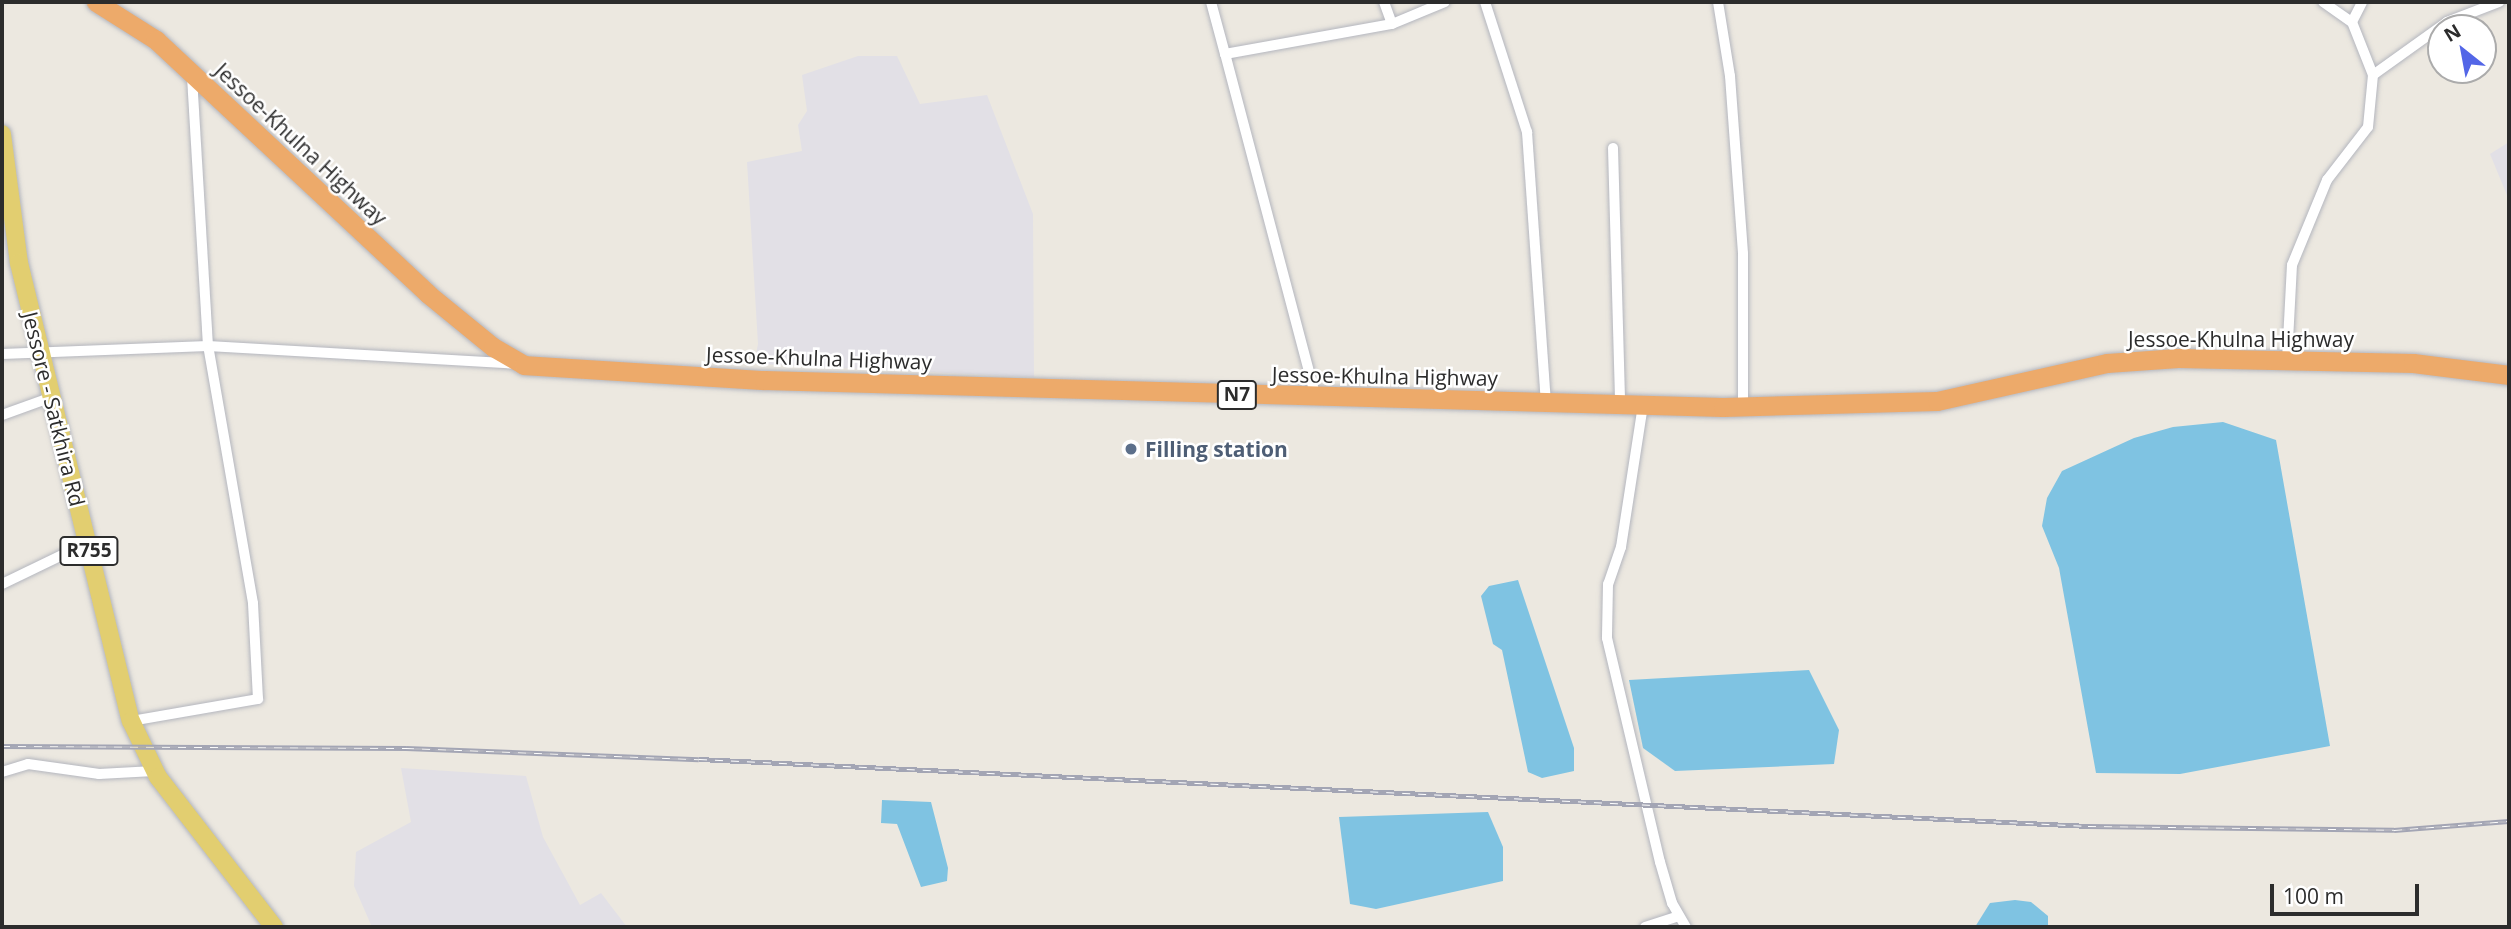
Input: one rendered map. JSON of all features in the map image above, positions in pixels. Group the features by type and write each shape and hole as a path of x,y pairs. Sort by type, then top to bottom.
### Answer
{"highway":[{"name":"Jessoe-Khulna Highway","path":"96,2 139,27 192,72 428,295 493,347 524,365 764,380 1316,398 1743,406 1937,401 2107,363 2287,360 2413,363 2509,374"}],"main road":[{"name":"Jessore - Satkhira Rd","path":"2,134 19,263 131,721 154,771 274,927"}],"street":[{"path":"1211,2 1316,398"},
{"path":"1384,2 1392,24"},
{"path":"1225,54 1392,24 1445,2"},
{"path":"1485,2 1527,132 1546,404"},
{"path":"1718,2 1730,76 1742,254 1743,406"},
{"path":"2287,360 2292,265 2327,180 2368,127 2373,75 2353,22 2323,2"},
{"path":"2353,22 2361,2"},
{"path":"2373,75 2447,22 2499,2"},
{"path":"131,721 258,699 253,603 208,346 192,72"},
{"path":"1613,148 1620,404"},
{"path":"2,355 208,346 524,365"},
{"path":"2,415 51,397"},
{"path":"1643,405 1621,547 1608,584 1606,638 1628,742 1678,916 1686,927"},
{"path":"2,584 87,543"},
{"path":"2,772 28,764 99,774 154,771"},
{"path":"1644,927 1678,916"}],"shaded area":[{"path":"858,56 897,56 920,104 987,95 1033,214 1034,377 754,364 758,344 747,162 802,151 798,125 807,111 802,75"},
{"path":"2509,142 2509,200 2490,154"},
{"path":"401,768 526,776 543,837 580,905 601,893 627,927 372,927 354,886 356,852 411,822"}],"water":[{"path":"2223,422 2276,440 2330,746 2180,774 2096,773 2059,568 2042,526 2047,498 2062,471 2134,438 2173,427"},
{"path":"1518,580 1574,748 1574,771 1542,778 1528,772 1502,650 1493,644 1481,596 1489,586"},
{"path":"1809,670 1839,730 1834,764 1675,771 1643,748 1629,680"},
{"path":"882,800 931,802 948,868 947,881 921,887 897,824 881,823"},
{"path":"1488,812 1503,847 1503,881 1376,909 1350,904 1339,817"},
{"path":"2015,900 2031,902 2048,916 2048,927 1975,927 1990,903"}],"railway":[{"path":"2,746 406,748 699,759 2088,826 2394,830 2509,821"}],"place":[{"name":"Filling station","path":"1131,449"}]}
